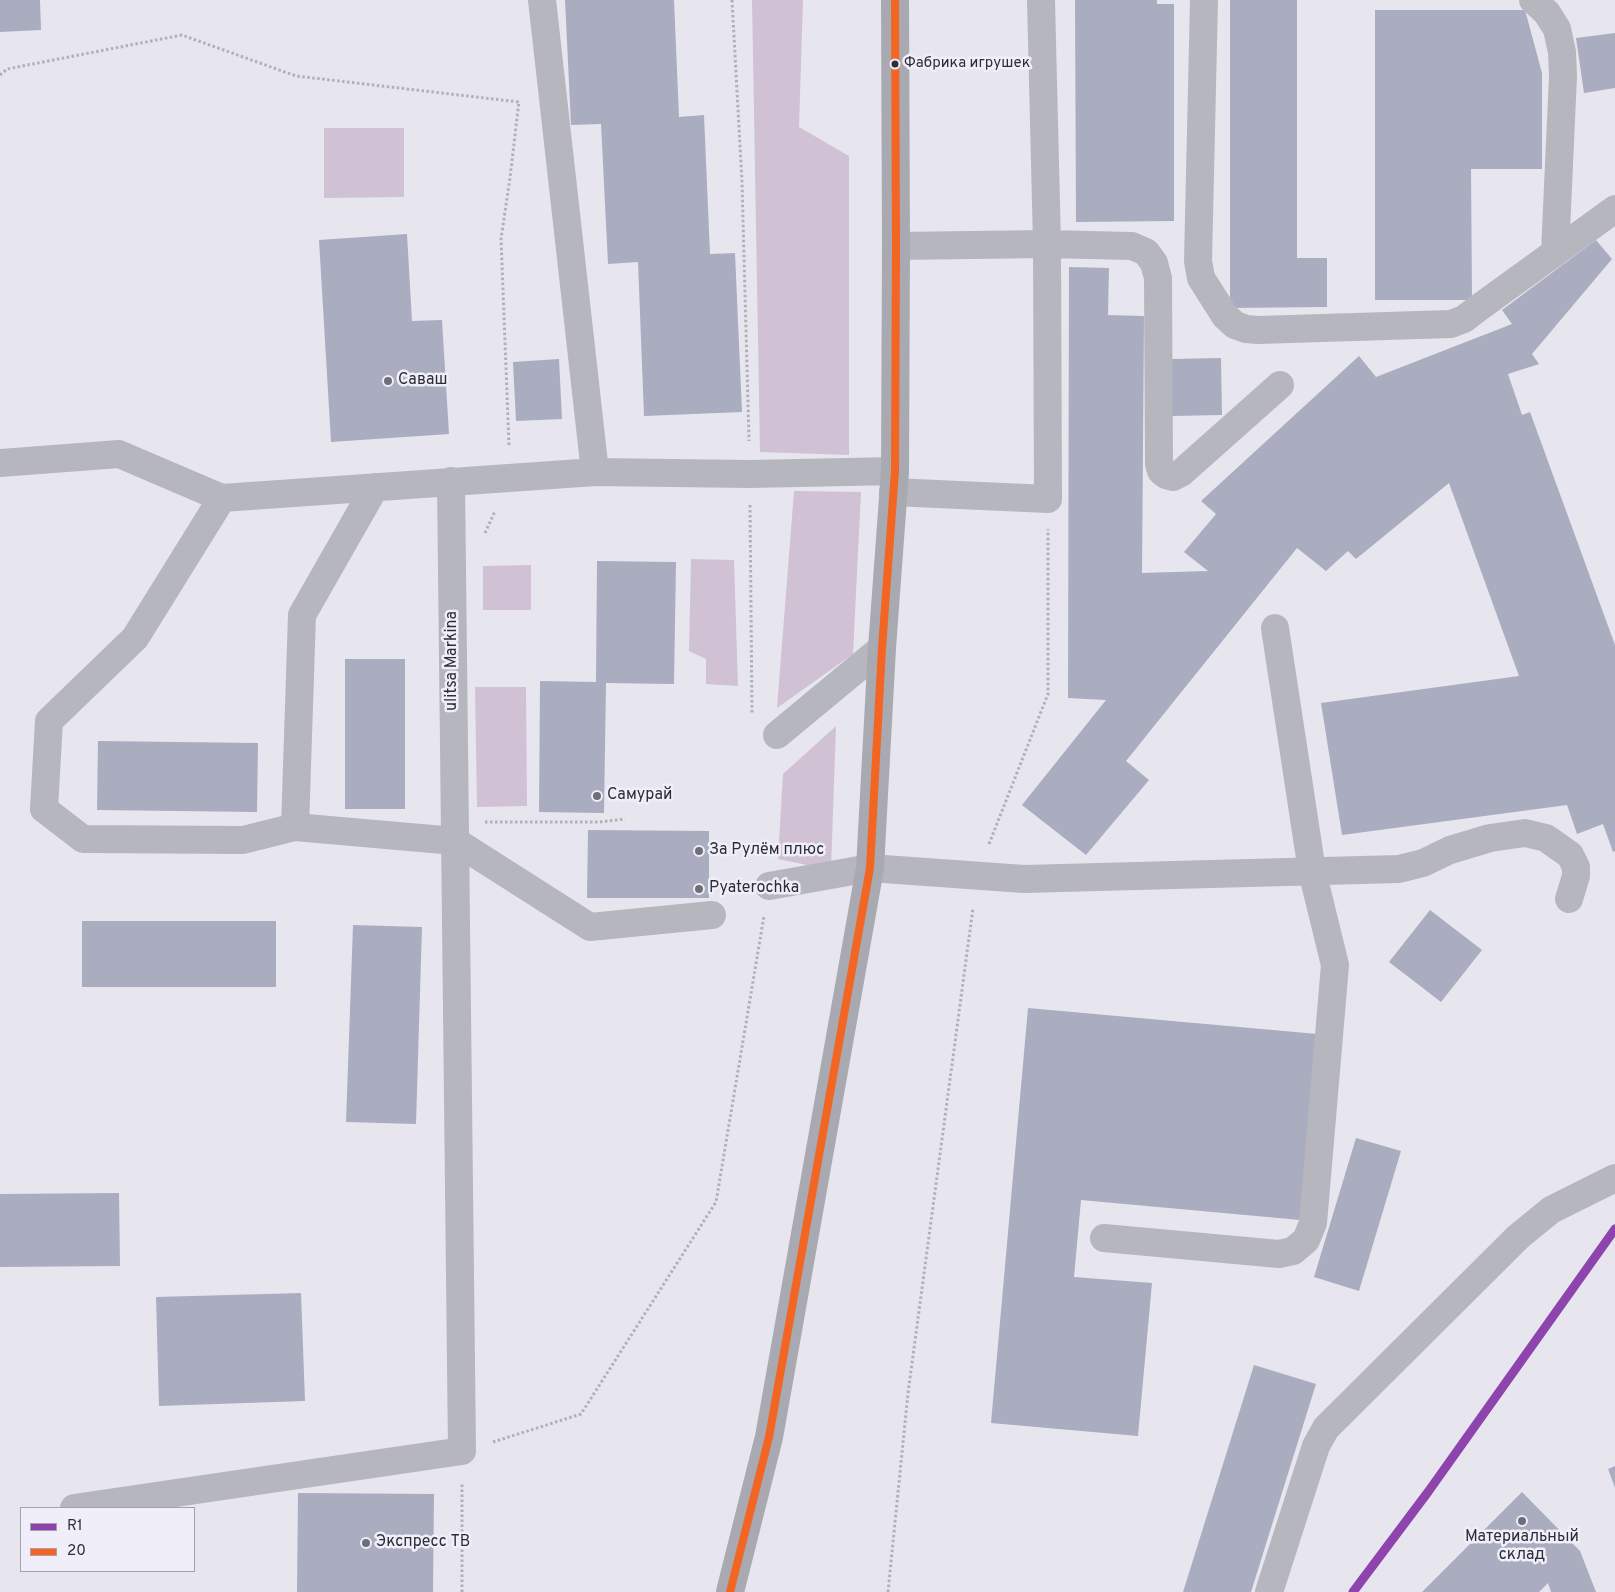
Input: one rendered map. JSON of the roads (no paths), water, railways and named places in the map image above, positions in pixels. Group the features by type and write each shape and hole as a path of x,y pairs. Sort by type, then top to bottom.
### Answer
{"main road":[{"path":"730,1592 768,1437 870,868 882,648 894,482 896,246 895,0"}],"street":[{"path":"542,0 595,472"},
{"path":"0,463 119,454 222,498 595,472 750,474 894,482 1048,499 1047,244 1041,0"},
{"path":"1204,0 1198,261 1200,278 1225,316 1235,325 1246,329 1258,330 1451,324 1464,319 1478,310 1615,209"},
{"path":"1533,0 1547,12 1557,29 1562,52 1563,76 1556,253"},
{"path":"896,246 1047,244 1132,246 1146,252 1154,264 1158,278 1159,464 1161,471 1166,475 1173,477 1181,473 1280,385"},
{"path":"1154,264 1198,261"},
{"name":"ulitsa Markina","path":"81,1507 462,1451 451,482"},
{"path":"295,827 302,615 375,487"},
{"path":"222,498 135,638 49,721 44,809 83,839 243,840 295,827 455,832 590,927 712,914"},
{"path":"1104,1238 1279,1254 1293,1251 1306,1240 1313,1223 1335,964 1312,872 1274,628"},
{"path":"778,735 882,648"},
{"path":"770,886 870,868 1024,878 1399,869 1423,863 1450,850 1490,838 1525,833 1546,838 1570,855 1576,866 1576,876 1569,899"},
{"path":"1269,1592 1316,1446 1326,1428 1518,1237 1551,1210 1615,1178"}],"place":[{"name":"Фабрика игрушек","path":"895,64"},
{"name":"Саваш","path":"388,381"},
{"name":"Самурай","path":"597,796"},
{"name":"За Рулём плюс","path":"699,851"},
{"name":"Pyaterochka","path":"699,889"},
{"name":"Материальный склад","path":"1522,1521"},
{"name":"Экспресс ТВ","path":"366,1543"}]}
